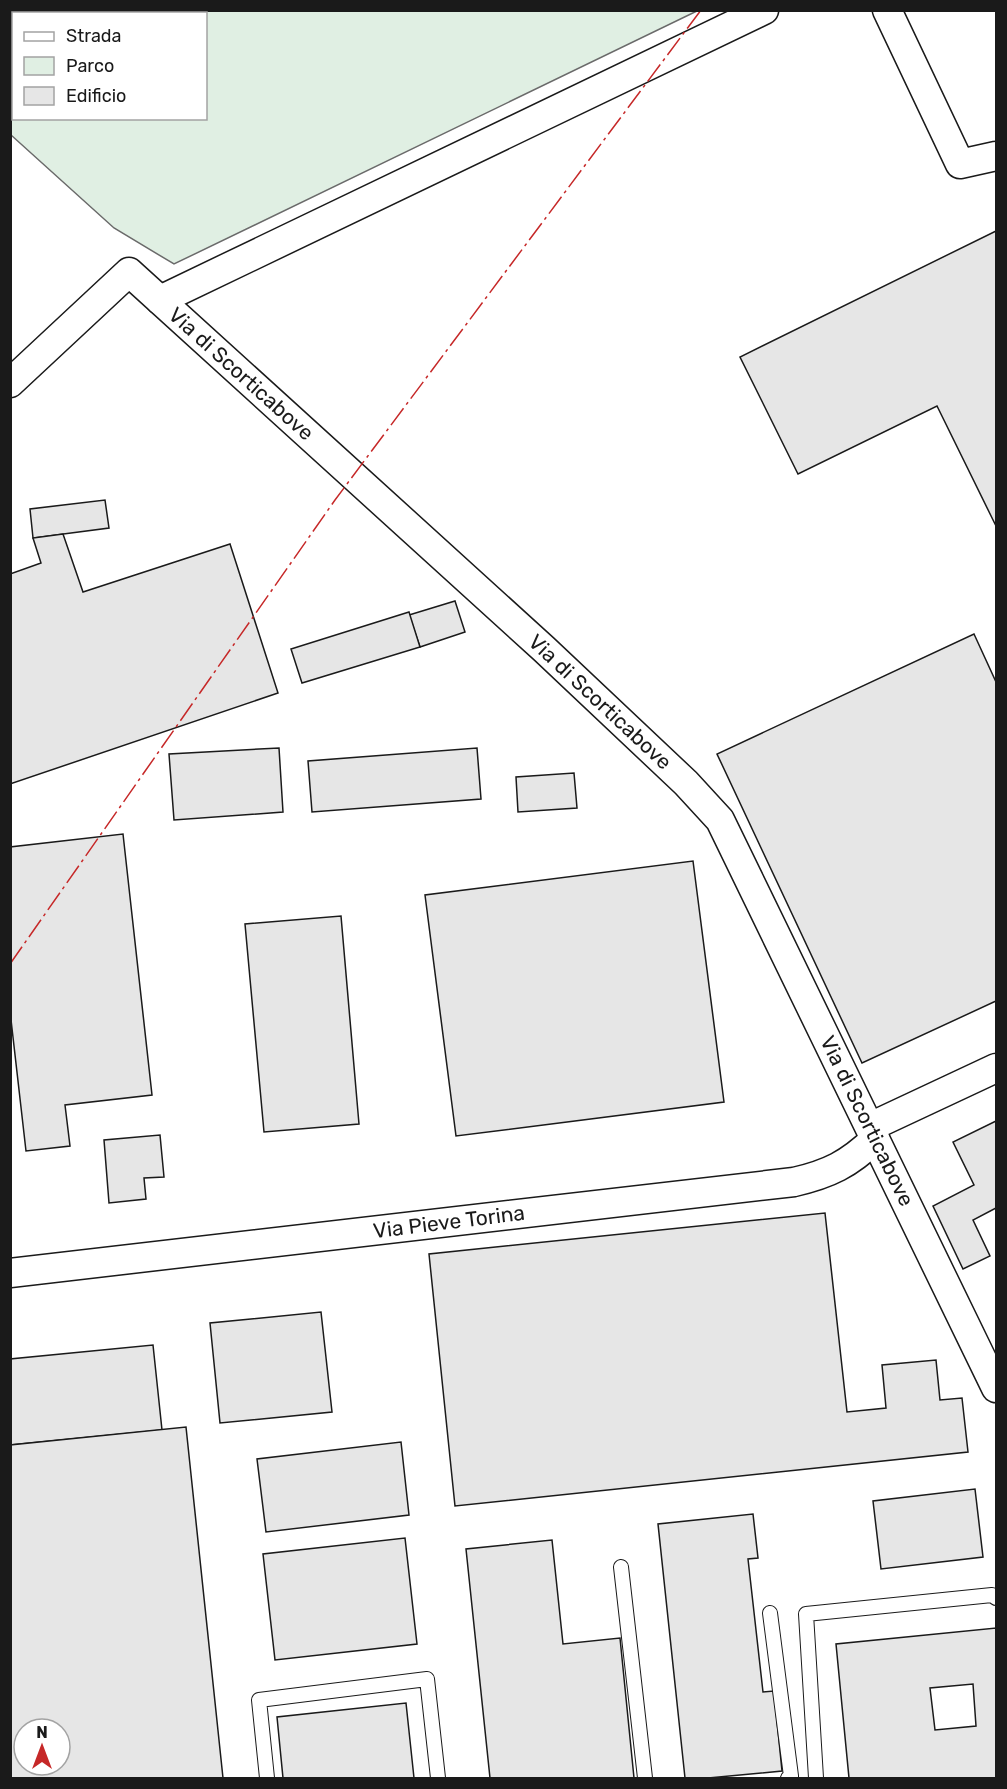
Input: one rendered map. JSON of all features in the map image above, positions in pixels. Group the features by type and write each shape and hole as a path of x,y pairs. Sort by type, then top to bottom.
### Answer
{"street":[{"path":"160,300 764,10"},
{"path":"887,10 960,164 996,156"},
{"name":"Via di Scorticabove","path":"10,383 129,272 543,649 686,783 720,820 996,1388"},
{"name":"Via Pieve Torina","path":"10,1273 815,1178 836,1170 862,1152 872,1134 996,1068"}],"lane":[{"path":"621,1567 645,1779"},
{"path":"816,1779 806,1614 992,1595 996,1598"},
{"path":"770,1613 791,1776 788,1779"},
{"path":"267,1779 259,1700 427,1678 438,1779"}],"green space":[{"path":"11,10 697,10 174,264 114,228 11,135"}],"building":[{"path":"996,231 996,526 937,406 798,474 740,357"},
{"path":"105,500 109,528 33,538 30,509"},
{"path":"63,534 83,592 230,544 278,693 10,784 10,574 41,563 33,538"},
{"path":"455,601 465,632 420,647 409,615"},
{"path":"409,612 420,647 302,683 291,649"},
{"path":"974,634 996,682 996,1001 862,1063 717,754"},
{"path":"279,748 283,812 174,820 169,754"},
{"path":"477,748 481,799 312,812 308,761"},
{"path":"574,773 577,808 518,812 516,777"},
{"path":"123,834 152,1095 65,1105 70,1146 26,1151 10,1011 10,847"},
{"path":"693,861 724,1102 456,1136 425,895"},
{"path":"341,916 359,1124 264,1132 245,924"},
{"path":"996,1121 996,1208 973,1220 990,1256 963,1269 933,1206 974,1185 953,1142"},
{"path":"160,1135 164,1177 144,1178 146,1199 109,1203 104,1140"},
{"path":"825,1213 847,1412 886,1408 882,1365 936,1360 940,1400 962,1398 968,1452 455,1506 429,1254"},
{"path":"321,1312 332,1412 220,1423 210,1323"},
{"path":"153,1345 162,1430 10,1445 10,1359"},
{"path":"186,1427 223,1778 10,1778 10,1445"},
{"path":"401,1442 409,1515 266,1532 257,1459"},
{"path":"975,1489 983,1557 881,1569 873,1501"},
{"path":"753,1514 758,1558 748,1559 763,1692 774,1691 782,1771 685,1778 658,1524"},
{"path":"405,1538 417,1644 275,1660 263,1554"},
{"path":"552,1540 563,1644 620,1638 634,1778 490,1778 466,1549"},
{"path":"996,1628 996,1778 849,1778 836,1644","holes":["973,1684 976,1726 935,1730 930,1688"]},
{"path":"406,1703 414,1778 283,1778 277,1717"}],"power":[{"path":"10,964 335,500 701,10"}]}
